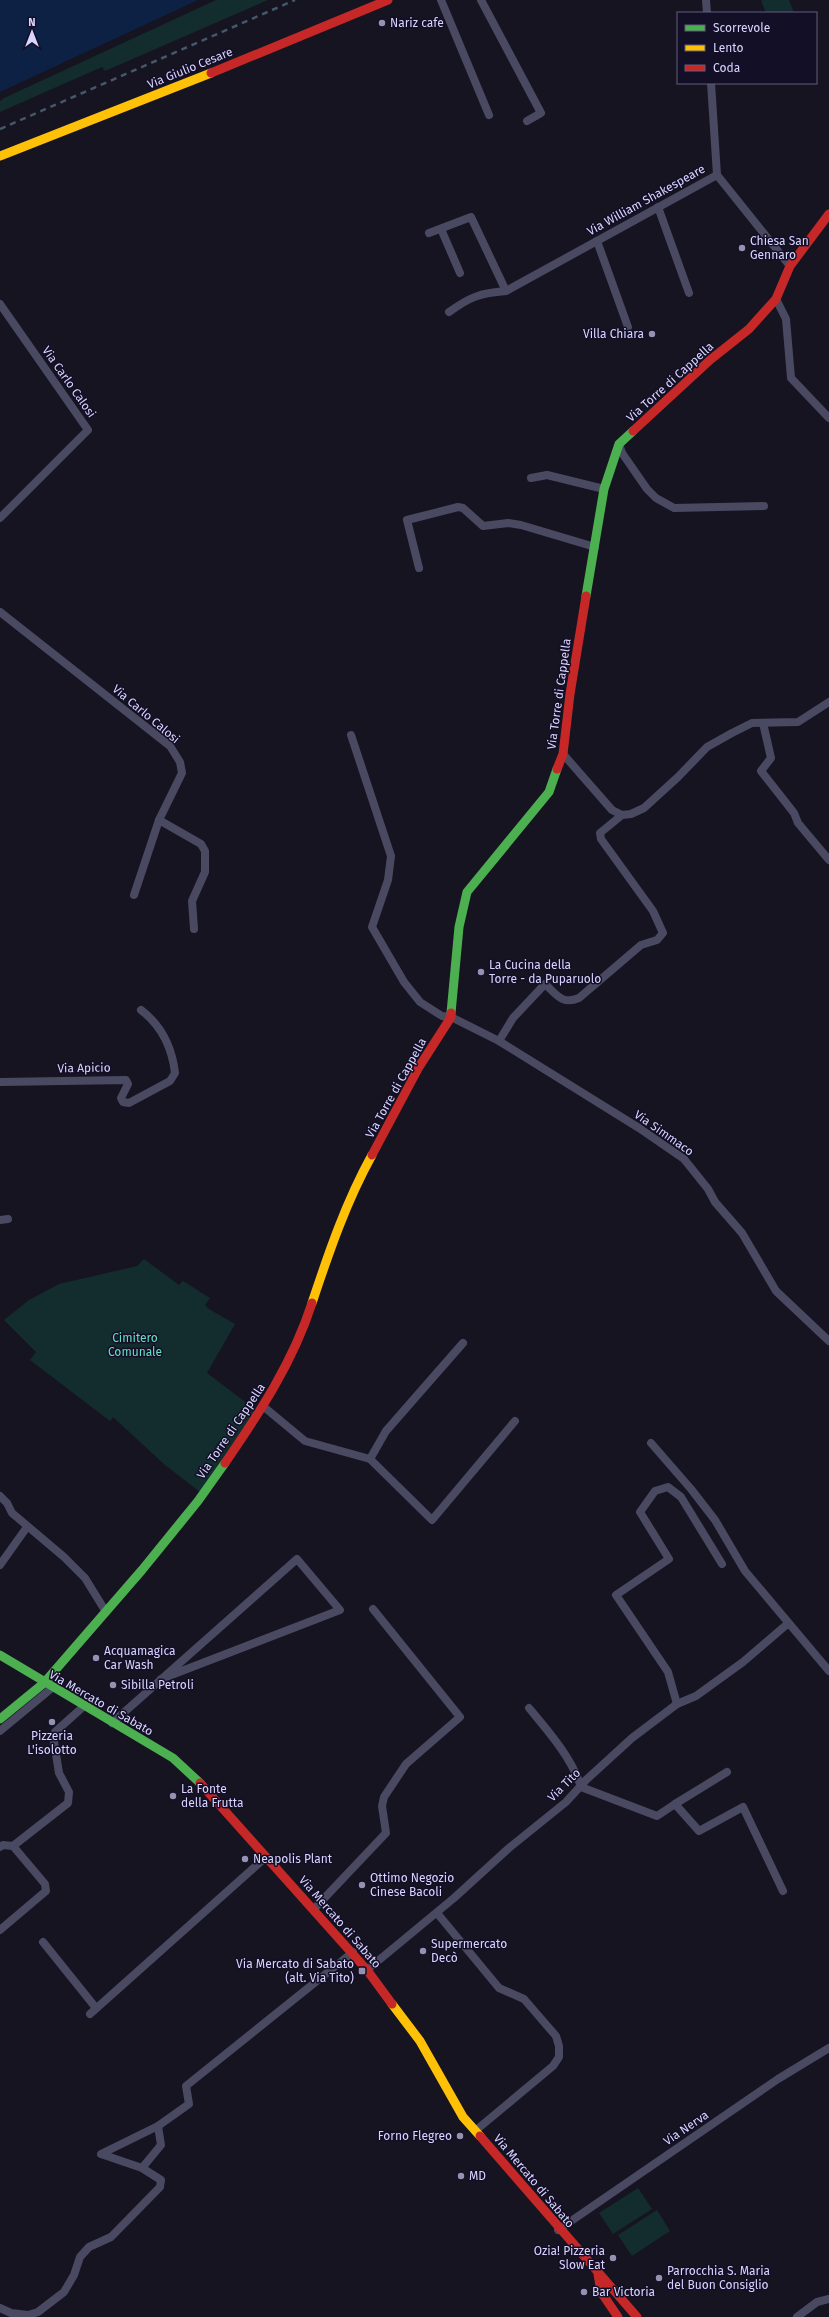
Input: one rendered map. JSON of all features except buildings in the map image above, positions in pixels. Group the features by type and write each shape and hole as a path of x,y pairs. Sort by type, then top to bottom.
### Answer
{"street":[{"name":"Via Giulio Cesare","path":"0,156 388,0"},
{"path":"441,0 489,115"},
{"path":"481,0 541,113 527,121"},
{"path":"706,0 707,12"},
{"name":"Via William Shakespeare","path":"449,312 465,301 482,293 506,291 717,175 711,84"},
{"path":"717,175 790,266"},
{"path":"658,207 689,293"},
{"name":"Via Torre di Cappella","path":"0,1719 44,1683 106,1612 198,1501 264,1407 284,1371 307,1319 329,1252 357,1182 419,1067 451,1018 459,927 467,892 549,792 563,754 570,694 604,488 620,444 710,360 749,329 776,299 790,266 829,214"},
{"path":"429,234 471,217 506,291"},
{"path":"441,229 460,273"},
{"path":"597,241 628,327"},
{"path":"776,299 786,319 791,378 829,418"},
{"name":"Via Carlo Calosi","path":"0,304 88,430 0,518"},
{"path":"620,444 622,453 647,489 656,498 674,508 764,506"},
{"path":"531,478 546,475 604,488"},
{"path":"419,568 407,520 458,507 463,508 483,526 508,523 521,525 595,547"},
{"name":"Via Carlo Calosi","path":"0,612 170,746 180,762 182,773 159,820 134,895"},
{"path":"563,754 612,810 622,815 631,814 644,808 678,777 707,747 752,723 798,722 829,702"},
{"path":"762,723 771,758 761,771 794,813 798,823 829,860"},
{"name":"Via Simmaco","path":"351,734 391,856 388,880 372,927 404,982 420,1002 442,1016 451,1018 498,1041 639,1128 684,1159 708,1189 715,1202 742,1233 776,1291 829,1341"},
{"path":"498,1041 513,1018 545,984 563,1000 571,1002 580,998 641,945 657,940 663,933 653,911 601,839 600,833 622,815"},
{"path":"159,820 201,844 205,851 206,872 192,901 194,929"},
{"name":"Via Apicio","path":"0,1082 126,1080 128,1084 121,1098 123,1102 129,1103 170,1081 175,1073 173,1058 167,1040 150,1017 141,1010"},
{"path":"370,1459 386,1431 462,1343"},
{"path":"264,1407 305,1441 370,1459 432,1520 515,1421"},
{"path":"651,1443 691,1489 715,1520 745,1571 829,1670"},
{"path":"677,1704 668,1672 616,1595 669,1559 640,1512 655,1491 668,1487 681,1497 722,1564"},
{"path":"0,1496 7,1503 12,1514 64,1557 85,1578 106,1612"},
{"path":"0,1565 27,1527"},
{"path":"112,1723 161,1679 296,1559 340,1610 161,1679"},
{"path":"314,1909 386,1833 382,1806 384,1797 406,1764 460,1717 373,1609"},
{"name":"Via Tito","path":"367,1970 509,1848 566,1802 586,1780 632,1738 677,1704 696,1696 743,1662 785,1626"},
{"name":"Via Mercato di Sabato","path":"0,1655 52,1688 173,1758 206,1790 367,1970 420,2041 462,2117 514,2174 558,2230 636,2317"},
{"path":"0,1731 52,1688"},
{"path":"0,1847 3,1845 13,1846 68,1803 69,1792 59,1773 54,1742 55,1732 84,1706"},
{"path":"528,1708 546,1728 577,1774 581,1787 657,1816 727,1772"},
{"path":"675,1804 699,1831 743,1807 783,1891"},
{"path":"0,1930 46,1891 45,1884 13,1846"},
{"path":"90,2014 266,1857"},
{"path":"436,1912 499,1988 524,1999 556,2036 559,2046 559,2057 554,2066 475,2131"},
{"path":"43,1942 96,2008"},
{"path":"0,2308 11,2313 28,2316 38,2312 64,2292 74,2275 80,2257 89,2247 111,2238 160,2187 161,2180 142,2168 101,2154 158,2126 189,2104 186,2086 352,1952"},
{"name":"Via Nerva","path":"558,2230 778,2079 829,2048"},
{"path":"142,2168 161,2145 158,2126"},
{"path":"598,2273 601,2292 618,2317"},
{"path":"797,2317 817,2302 829,2299"}],"green space":[{"path":"216,0 268,0 105,71 102,67 0,112 0,101 4,98"},
{"path":"789,0 794,12 766,12 761,1"},
{"name":"Cimitero Comunale","path":"144,1259 179,1285 183,1281 210,1298 205,1305 209,1309 235,1324 207,1373 256,1410 200,1492 165,1465 113,1417 110,1421 30,1360 36,1352 4,1320 29,1300 59,1284 137,1266"},
{"path":"638,2188 652,2209 613,2234 599,2213"},
{"path":"657,2210 670,2231 632,2256 618,2235"}],"water":[{"path":"0,0 198,0 0,92"}],"railway":[{"path":"0,129 295,0"}],"traffic: fast":[{"path":"586,596 604,489 619,444 633,431"},
{"path":"451,1013 459,927 467,892 549,792 557,769"},
{"path":"0,1719 44,1683 142,1570 198,1501 225,1463"},
{"path":"0,1655 173,1758 200,1783"}],"traffic: slow":[{"path":"0,156 211,73"},
{"path":"312,1303 346,1209 372,1155"},
{"path":"392,2004 420,2041 463,2117 480,2136"}],"traffic: jam":[{"path":"211,73 388,0"},
{"path":"633,431 710,360 749,329 776,299 790,266 829,214"},
{"path":"557,769 563,754 570,694 586,596"},
{"path":"372,1155 419,1067 451,1017 451,1013"},
{"path":"225,1463 263,1406 285,1366 295,1346 312,1303"},
{"path":"200,1783 367,1970 392,2004"},
{"path":"480,2136 637,2317"},
{"path":"598,2274 601,2292 618,2317"}],"place":[{"name":"Nariz cafe","path":"382,23"},
{"name":"Chiesa San Gennaro","path":"742,248"},
{"name":"Villa Chiara","path":"652,334"},
{"name":"La Cucina della Torre - da Puparuolo","path":"481,972"},
{"name":"Acquamagica Car Wash","path":"96,1658"},
{"name":"Sibilla Petroli","path":"113,1685"},
{"name":"Pizzeria L'isolotto","path":"52,1722"},
{"name":"La Fonte della Frutta","path":"173,1796"},
{"name":"Neapolis Plant","path":"245,1859"},
{"name":"Ottimo Negozio Cinese Bacoli","path":"362,1885"},
{"name":"Supermercato Decò","path":"423,1951"},
{"name":"Via Mercato di Sabato (alt. Via Tito)","path":"362,1971"},
{"name":"Forno Flegreo","path":"460,2136"},
{"name":"MD","path":"461,2176"},
{"name":"Ozia! Pizzeria Slow Eat","path":"613,2258"},
{"name":"Parrocchia S. Maria del Buon Consiglio","path":"659,2278"},
{"name":"Bar Victoria","path":"584,2292"}]}
